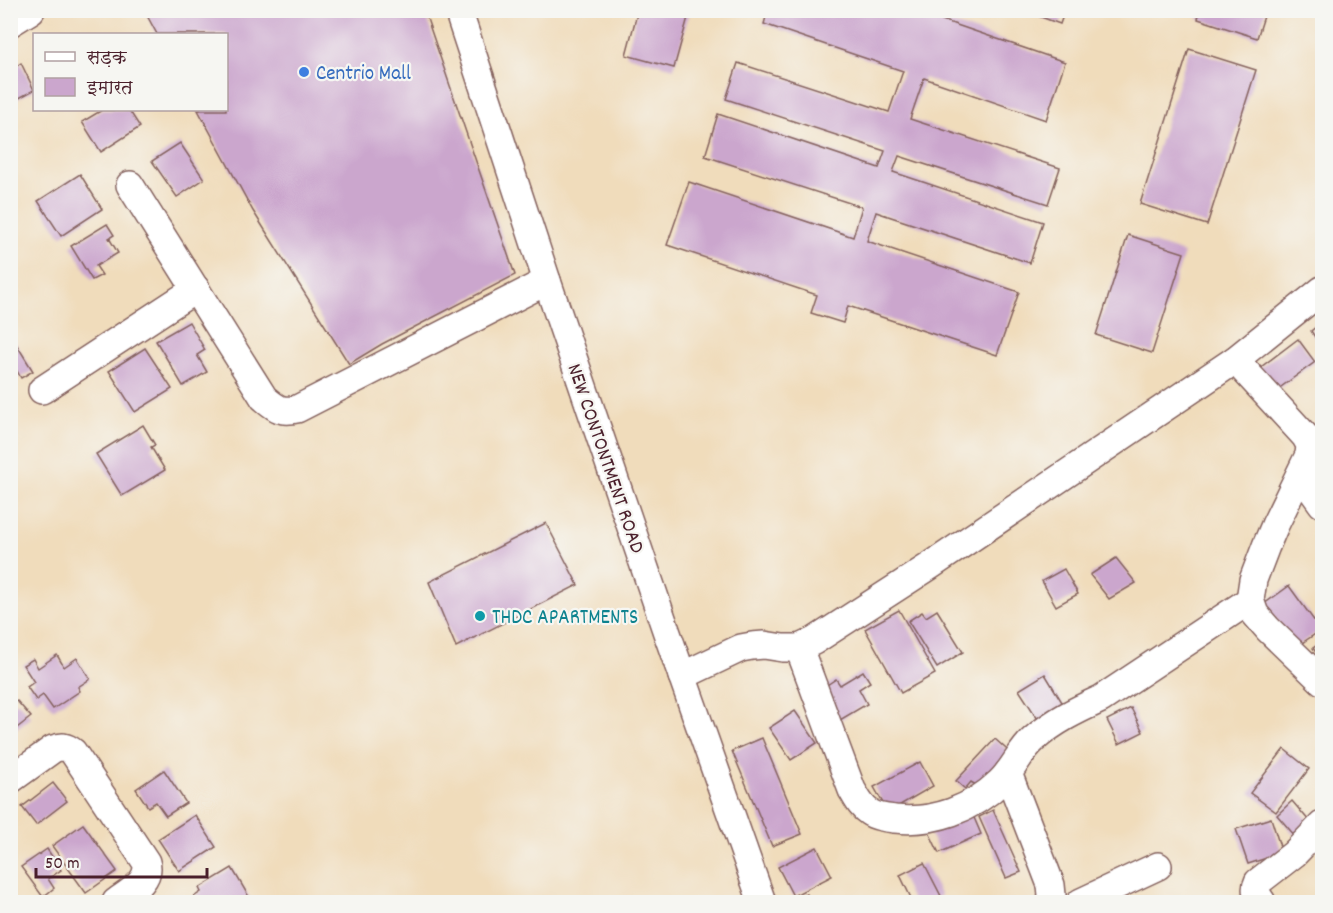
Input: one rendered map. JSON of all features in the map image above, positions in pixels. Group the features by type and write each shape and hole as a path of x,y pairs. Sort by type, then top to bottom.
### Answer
{"street":[{"path":"10,22 31,10"},
{"name":"NEW CONTONTMENT ROAD","path":"458,10 547,281 762,903"},
{"path":"130,185 264,398 274,406 287,411 307,404 547,281"},
{"path":"42,390 196,289"},
{"path":"682,676 741,648 764,645 799,648 814,641 930,566 1235,360 1323,290"},
{"path":"1235,360 1305,436 1310,445 1309,455 1260,560 1253,580 1250,600 1255,614 1268,629 1323,681"},
{"path":"1300,475 1323,504"},
{"path":"799,648 852,790 860,803 869,812 885,818 920,819 947,814 967,806 988,793 1001,782 1033,739 1054,723 1101,699 1250,600"},
{"path":"10,780 53,749 60,746 67,747 72,752 148,868 143,881 116,903"},
{"path":"1008,773 1051,885 1051,903"},
{"path":"1262,903 1256,892 1258,882 1294,854 1323,825"},
{"path":"1081,903 1158,866"}],"building":[{"path":"144,10 424,10 515,275 382,344 349,364 253,211 199,111 228,111 228,33 156,33"},
{"path":"638,10 690,10 674,68 626,55"},
{"path":"768,10 914,10 925,14 926,10 945,10 942,20 1065,62 1046,120 924,78 910,119 1060,168 1048,204 899,156 893,172 1043,222 1030,263 876,212 867,241 1019,292 997,355 848,306 843,323 811,313 817,295 667,245 689,182 853,237 862,207 705,156 718,114 879,168 885,151 726,99 738,63 889,112 903,71 764,24"},
{"path":"1022,10 1065,10 1060,24"},
{"path":"1200,10 1266,10 1257,38 1198,19"},
{"path":"1189,49 1256,70 1207,225 1140,204"},
{"path":"10,59 15,67 21,63 33,91 10,103"},
{"path":"100,111 130,111 140,127 101,152 82,122"},
{"path":"180,143 204,179 177,197 152,161"},
{"path":"80,174 102,209 61,236 38,201"},
{"path":"107,224 114,235 109,238 118,253 96,266 102,275 92,280 71,246"},
{"path":"1128,235 1184,253 1152,353 1096,335"},
{"path":"189,322 205,350 197,355 207,372 183,386 156,341"},
{"path":"1322,322 1322,348 1311,331"},
{"path":"10,334 33,371 21,378 17,371 10,375"},
{"path":"1298,339 1315,362 1274,392 1257,370"},
{"path":"145,348 172,389 135,412 109,371"},
{"path":"143,425 155,445 151,447 165,470 122,496 96,454"},
{"name":"THDC APARTMENTS","path":"546,523 578,585 456,647 429,582"},
{"path":"1116,558 1136,583 1109,599 1090,575"},
{"path":"1064,569 1078,594 1056,606 1042,581"},
{"path":"1289,586 1321,630 1296,647 1264,604"},
{"path":"899,610 935,674 901,693 865,629"},
{"path":"937,610 963,652 937,668 908,621 922,612 926,617"},
{"path":"1322,642 1322,661 1313,648"},
{"path":"57,655 64,667 77,658 90,679 78,687 80,691 53,709 43,695 36,700 27,687 34,682 23,665 33,659 38,668"},
{"path":"863,671 870,682 859,689 867,704 840,720 821,689 836,679 840,685"},
{"path":"1045,674 1068,712 1043,727 1019,690"},
{"path":"17,701 31,717 13,731 10,728 10,706"},
{"path":"1131,708 1143,732 1119,744 1107,720"},
{"path":"795,711 817,743 791,760 769,728"},
{"path":"762,738 802,834 772,846 732,751"},
{"path":"995,739 1015,757 981,788 971,782 965,789 956,781"},
{"path":"1284,749 1309,769 1276,812 1250,793"},
{"path":"920,762 933,786 888,812 874,787"},
{"path":"164,770 186,803 166,816 156,802 148,807 136,789"},
{"path":"53,783 67,801 36,825 22,807"},
{"path":"1292,801 1310,822 1295,836 1277,815"},
{"path":"993,810 1021,872 1006,878 979,817"},
{"path":"972,813 981,834 939,853 929,832"},
{"path":"195,815 216,847 179,871 158,839"},
{"path":"1271,818 1282,853 1248,864 1236,829"},
{"path":"83,824 117,871 86,893 52,846"},
{"path":"817,847 832,876 793,896 778,867"},
{"path":"47,849 61,870 48,879 54,888 43,897 21,867"},
{"path":"924,863 941,896 928,902 913,902 900,875"},
{"path":"232,868 252,902 190,902 189,900 201,892 199,888"},
{"path":"807,894 811,902 788,902"}],"place":[{"name":"Centrio Mall","path":"304,72"},
{"name":"THDC APARTMENTS","path":"480,616"}]}
